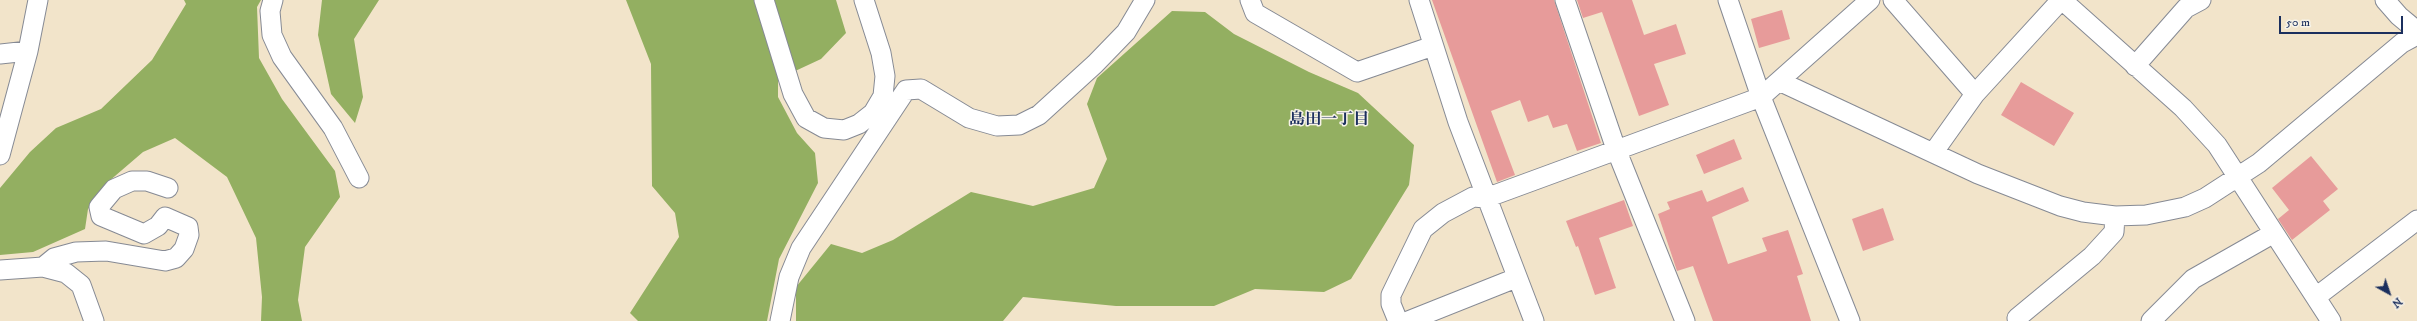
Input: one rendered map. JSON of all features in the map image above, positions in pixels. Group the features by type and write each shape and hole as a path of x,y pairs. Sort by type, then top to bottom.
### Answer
{"street":[{"path":"0,155 28,51 38,0"},
{"path":"274,0 270,11 272,35 282,57 333,128 359,178"},
{"path":"764,0 793,94 806,118 824,128 844,130 859,124 873,113 883,96 885,76 880,53 864,0"},
{"path":"780,321 789,276 801,248 906,90 921,88 969,118 997,126 1019,125 1039,115 1095,64 1126,32 1144,0"},
{"path":"1250,0 1255,13 1357,72 1433,46"},
{"path":"1418,0 1486,198 1534,321"},
{"path":"1565,0 1616,150 1685,321"},
{"path":"1728,0 1761,97 1850,321"},
{"path":"1398,321 1391,304 1391,295 1423,229 1443,213 1473,197 1486,198 1761,97 1781,82 1870,0"},
{"path":"1893,0 1975,94"},
{"path":"1933,153 1975,94 2062,0 2183,108 2217,145 2331,321"},
{"path":"2385,0 2399,16 2417,31"},
{"path":"2135,66 2189,3"},
{"path":"1781,82 1933,153 2060,206 2083,212 2115,216 2146,215 2185,207 2205,198 2259,163 2402,43 2417,35"},
{"path":"0,54 28,51"},
{"path":"885,76 893,77 906,90"},
{"path":"43,266 54,258 76,252 106,251 165,261 176,258 184,249 189,235 188,228 166,217 158,226 144,234 101,216 99,207 114,189 132,181 148,181 168,188"},
{"path":"2016,320 2092,256 2114,232 2115,216"},
{"path":"2316,297 2417,220"},
{"path":"2151,321 2193,279 2274,233"},
{"path":"0,270 43,266 66,273 81,285 94,321"},
{"path":"1408,321 1516,278"}],"green space":[{"path":"184,0 261,0 257,7 259,58 282,99 335,171 340,197 305,247 298,300 302,321 261,321 262,297 256,238 227,177 175,138 143,152 108,182 88,209 85,229 33,252 0,255 0,188 30,152 56,128 101,109 152,60 186,4"},
{"path":"322,0 379,0 354,39 363,97 355,123 331,94 318,35"},
{"path":"626,0 836,0 846,33 821,59 778,79 778,97 797,133 815,153 818,183 779,259 767,321 638,321 630,313 679,237 675,213 652,186 651,64"},
{"path":"1172,11 1205,12 1234,34 1309,72 1358,93 1414,145 1409,185 1351,279 1324,292 1255,289 1214,306 1116,306 1023,297 1003,321 796,321 796,287 831,244 862,253 893,240 971,192 1033,206 1094,188 1107,159 1087,104 1097,78"}],"building":[{"path":"1432,0 1554,0 1601,143 1577,151 1567,124 1553,128 1548,115 1528,122 1520,100 1491,111 1515,175 1497,182"},
{"path":"1577,0 1632,0 1644,35 1676,24 1686,54 1654,64 1669,105 1639,116 1602,12 1583,18"},
{"path":"1782,10 1790,39 1759,48 1751,19"},
{"path":"2021,82 2074,113 2054,146 2001,115"},
{"path":"1734,139 1742,159 1704,174 1696,155"},
{"path":"2311,156 2338,189 2323,201 2330,210 2292,240 2278,219 2289,210 2272,188"},
{"path":"1743,187 1749,201 1712,217 1728,264 1767,251 1762,238 1788,230 1803,274 1797,276 1811,321 1713,321 1693,266 1677,271 1658,214 1670,209 1667,202 1702,190 1707,202"},
{"path":"1624,200 1633,226 1599,238 1616,288 1595,295 1578,246 1576,247 1566,221"},
{"path":"1883,208 1894,240 1863,251 1852,219"}],"district":[{"name":"島田一丁目","path":"1329,121"}]}
